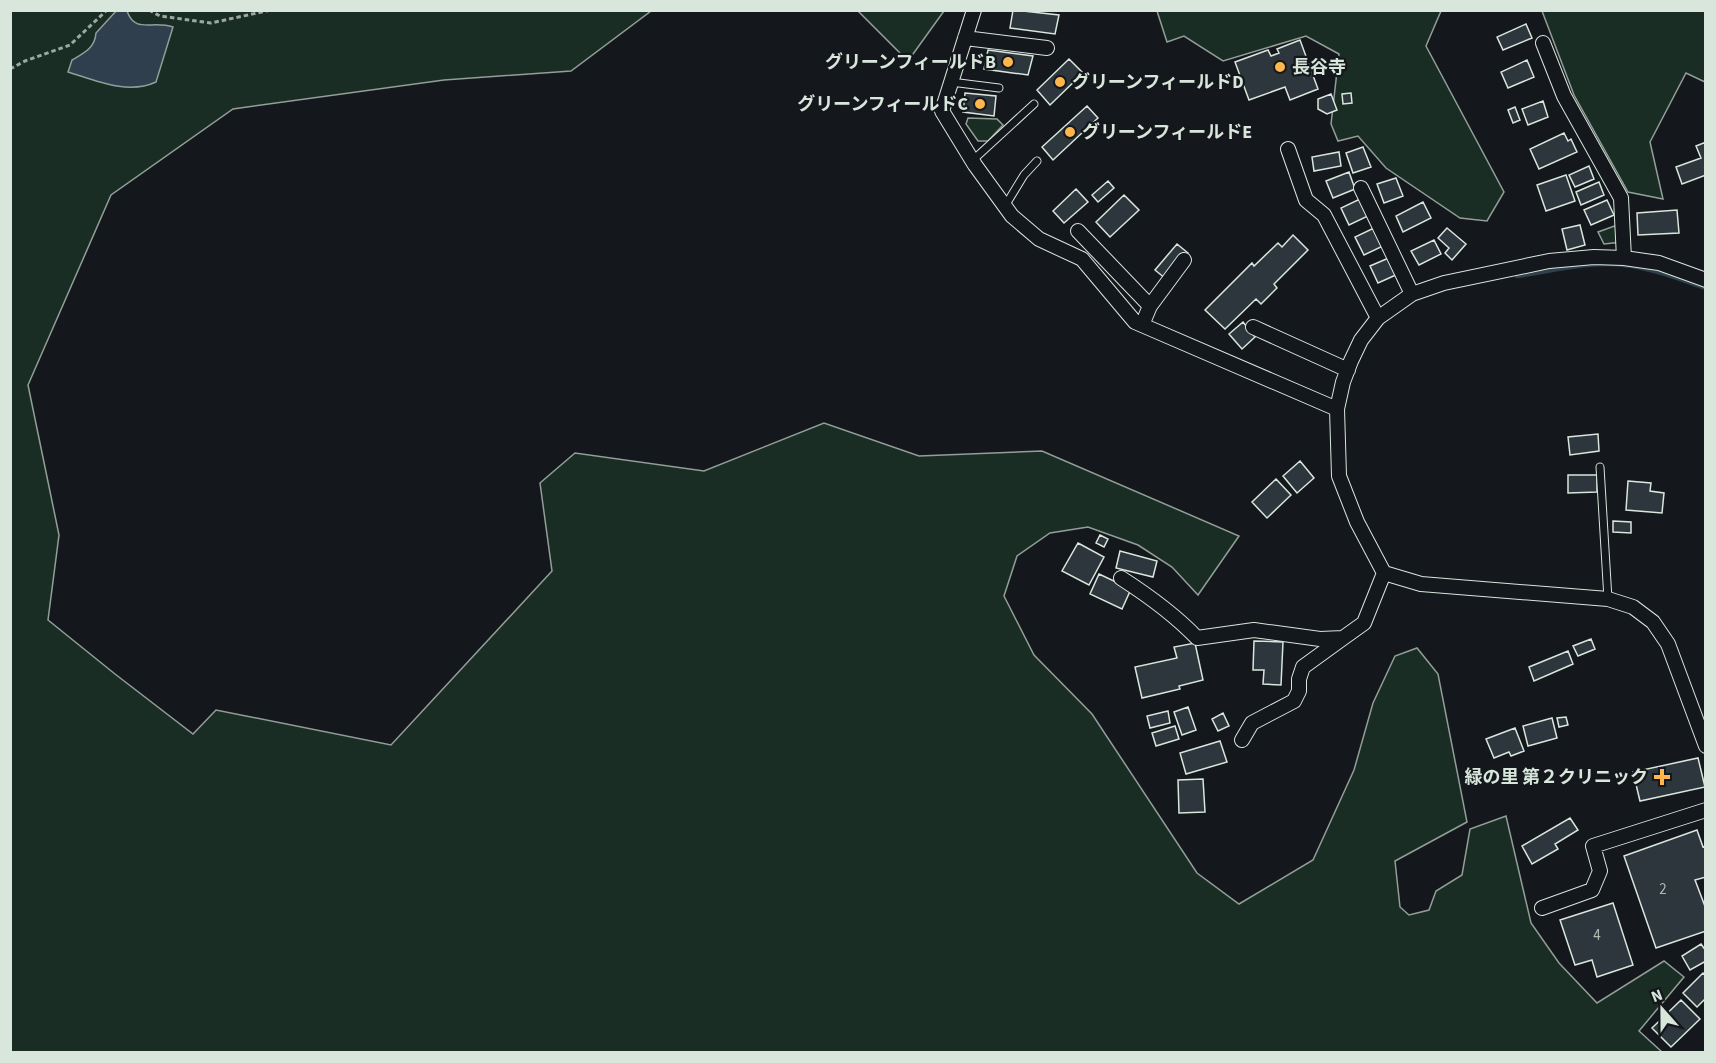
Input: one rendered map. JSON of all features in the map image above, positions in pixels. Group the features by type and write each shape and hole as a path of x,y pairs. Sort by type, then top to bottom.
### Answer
{"street":[{"path":"974,10 942,111 972,160 1012,216 1039,239 1082,259 1135,322 1337,409"},
{"path":"965,38 1047,48"},
{"path":"1543,43 1564,96 1621,198 1624,258"},
{"path":"1288,149 1306,200 1324,215 1378,318"},
{"path":"1361,188 1412,294"},
{"path":"1078,231 1150,306"},
{"path":"1706,280 1659,263 1594,256 1549,261 1444,283 1412,294 1378,318 1361,340 1347,370 1337,409 1340,476 1357,522 1384,573 1421,584 1608,599 1633,607 1653,621 1668,644 1706,746"},
{"path":"1142,325 1150,306 1184,260"},
{"path":"1253,327 1347,370"},
{"path":"1242,740 1252,723 1294,701 1299,691 1299,679 1303,668 1364,623 1384,573"},
{"path":"1121,578 1151,596 1178,618 1197,638 1254,630 1320,639 1343,638"},
{"path":"1542,908 1592,890 1600,872 1593,846 1706,810"}],"lane":[{"path":"951,82 999,88"},
{"path":"972,160 1034,104"},
{"path":"1005,206 1024,175 1037,161"},
{"path":"1600,467 1608,599"}],"path":[{"path":"10,69 70,45 107,10"},
{"path":"149,10 160,16 211,23 271,10"}],"green space":[{"path":"10,11 651,11 571,71 444,80 233,109 111,195 28,385 59,535 48,620 193,734 216,710 391,745 552,571 540,483 575,453 704,471 824,423 919,456 1042,451 1239,536 1198,595 1172,567 1138,545 1088,527 1050,533 1017,556 1004,596 1034,655 1092,714 1197,873 1239,904 1313,860 1354,770 1373,703 1395,656 1417,648 1438,674 1467,822 1395,861 1400,907 1409,915 1429,910 1436,891 1462,875 1470,829 1506,816 1531,923 1559,963 1597,1003 1664,961 1684,977 1639,1031 1662,1052 11,1052"},
{"path":"858,11 944,11 908,61"},
{"path":"1157,11 1441,11 1426,46 1504,192 1487,221 1460,218 1386,168 1358,136 1338,141 1331,124 1339,54 1306,36 1223,61 1184,36 1167,42"},
{"path":"1542,11 1705,11 1705,82 1686,73 1650,142 1663,199 1628,192 1574,95"},
{"path":"968,118 997,119 1003,125 988,141 978,141 966,124"},
{"path":"1620,224 1622,242 1604,244 1598,232"}],"water":[{"path":"117,10 127,11 130,18 140,24 173,27 156,82 145,86 123,87 101,83 68,72 72,60 94,43 96,33"}],"building":[{"path":"1013,10 1059,15 1055,34 1010,28"},
{"path":"1526,24 1532,38 1503,50 1497,37"},
{"path":"1300,40 1318,89 1290,100 1285,87 1249,100 1235,62 1268,50 1271,56 1279,53 1277,49"},
{"name":"グリーンフィールドB","path":"988,50 1033,56 1028,75 984,69"},
{"name":"グリーンフィールドD","path":"1069,59 1083,73 1050,105 1037,90"},
{"path":"1527,60 1534,77 1508,88 1501,72"},
{"name":"グリーンフィールドC","path":"965,93 996,96 994,116 963,112"},
{"path":"1351,93 1352,103 1343,104 1342,94"},
{"path":"1331,94 1337,110 1327,114 1318,109 1318,99"},
{"path":"1543,101 1548,117 1528,125 1522,109"},
{"name":"グリーンフィールドE","path":"1087,106 1098,118 1053,160 1042,147"},
{"path":"1515,107 1520,120 1513,123 1508,110"},
{"path":"1564,133 1568,141 1571,139 1577,152 1539,169 1530,149"},
{"path":"1706,142 1706,175 1682,184 1676,167 1701,158 1696,146"},
{"path":"1363,147 1371,167 1353,173 1346,153"},
{"path":"1339,152 1341,166 1314,171 1312,157"},
{"path":"1589,166 1594,179 1575,187 1569,175"},
{"path":"1349,172 1355,189 1333,198 1326,181"},
{"path":"1566,175 1575,201 1546,211 1537,185"},
{"path":"1396,178 1403,196 1384,203 1377,184"},
{"path":"1108,181 1114,188 1098,202 1092,195"},
{"path":"1599,182 1604,195 1581,205 1576,192"},
{"path":"1076,189 1088,202 1064,223 1053,211"},
{"path":"1124,195 1139,210 1110,237 1096,222"},
{"path":"1360,199 1368,216 1349,225 1341,208"},
{"path":"1607,200 1614,215 1591,225 1584,210"},
{"path":"1423,202 1431,218 1403,232 1396,216"},
{"path":"1677,210 1679,233 1638,235 1637,213"},
{"path":"1580,225 1585,245 1567,250 1562,229"},
{"path":"1374,228 1383,246 1364,255 1355,237"},
{"path":"1447,228 1466,244 1452,260 1445,253 1449,248 1438,238"},
{"path":"1293,235 1308,250 1274,284 1277,288 1261,304 1256,299 1225,329 1205,310 1252,263 1254,266 1278,243 1282,247"},
{"path":"1434,240 1441,254 1419,265 1411,251"},
{"path":"1177,244 1188,253 1166,279 1155,270"},
{"path":"1391,257 1398,274 1378,283 1370,266"},
{"path":"1243,322 1255,337 1242,349 1229,334"},
{"path":"1598,434 1599,451 1570,455 1568,437"},
{"path":"1300,461 1314,478 1297,493 1283,476"},
{"path":"1568,475 1597,475 1597,492 1568,493"},
{"path":"1276,479 1291,495 1267,518 1252,502"},
{"path":"1628,481 1651,483 1650,491 1664,493 1662,513 1626,510"},
{"path":"1613,521 1631,522 1631,533 1613,532"},
{"path":"1100,535 1108,539 1104,547 1096,543"},
{"path":"1078,543 1104,557 1089,585 1062,571"},
{"path":"1120,551 1157,561 1153,577 1116,568"},
{"path":"1099,574 1131,589 1122,609 1090,594"},
{"path":"1591,639 1595,649 1578,656 1573,646"},
{"path":"1254,641 1283,642 1281,685 1263,684 1264,670 1253,670"},
{"path":"1195,643 1203,680 1179,686 1180,689 1142,698 1135,667 1177,658 1174,647"},
{"path":"1568,651 1573,664 1534,681 1529,667"},
{"path":"1188,707 1196,730 1182,735 1174,712"},
{"path":"1168,711 1170,723 1150,728 1147,716"},
{"path":"1223,713 1229,726 1218,731 1212,719"},
{"path":"1566,717 1568,725 1559,727 1557,718"},
{"path":"1552,718 1557,738 1528,746 1523,726"},
{"path":"1175,726 1179,739 1156,746 1152,733"},
{"path":"1515,728 1524,751 1511,756 1509,752 1494,758 1486,739"},
{"path":"1220,741 1227,762 1186,774 1180,753"},
{"path":"1698,758 1705,787 1640,801 1633,772"},
{"path":"1203,779 1205,812 1179,813 1178,780"},
{"path":"1570,818 1578,830 1555,844 1558,849 1532,864 1522,846"},
{"path":"1697,830 1703,847 1706,846 1706,877 1695,880 1706,909 1706,931 1656,948 1624,856"},
{"path":"1613,903 1633,965 1597,977 1592,960 1575,965 1560,920"},
{"path":"1701,944 1706,951 1706,961 1690,970 1682,956"},
{"path":"1703,973 1706,976 1706,998 1697,1007 1683,993"},
{"path":"1681,1000 1700,1019 1671,1047 1652,1028"}],"waterway":[{"path":"1517,276 1584,265 1611,264 1665,274 1706,288"}],"place":[{"name":"グリーンフィールドB","path":"1008,62"},
{"name":"長谷寺","path":"1280,67"},
{"name":"グリーンフィールドD","path":"1060,82"},
{"name":"グリーンフィールドC","path":"980,104"},
{"name":"グリーンフィールドE","path":"1070,132"},
{"name":"緑の里 第２クリニック","path":"1662,777"}]}
